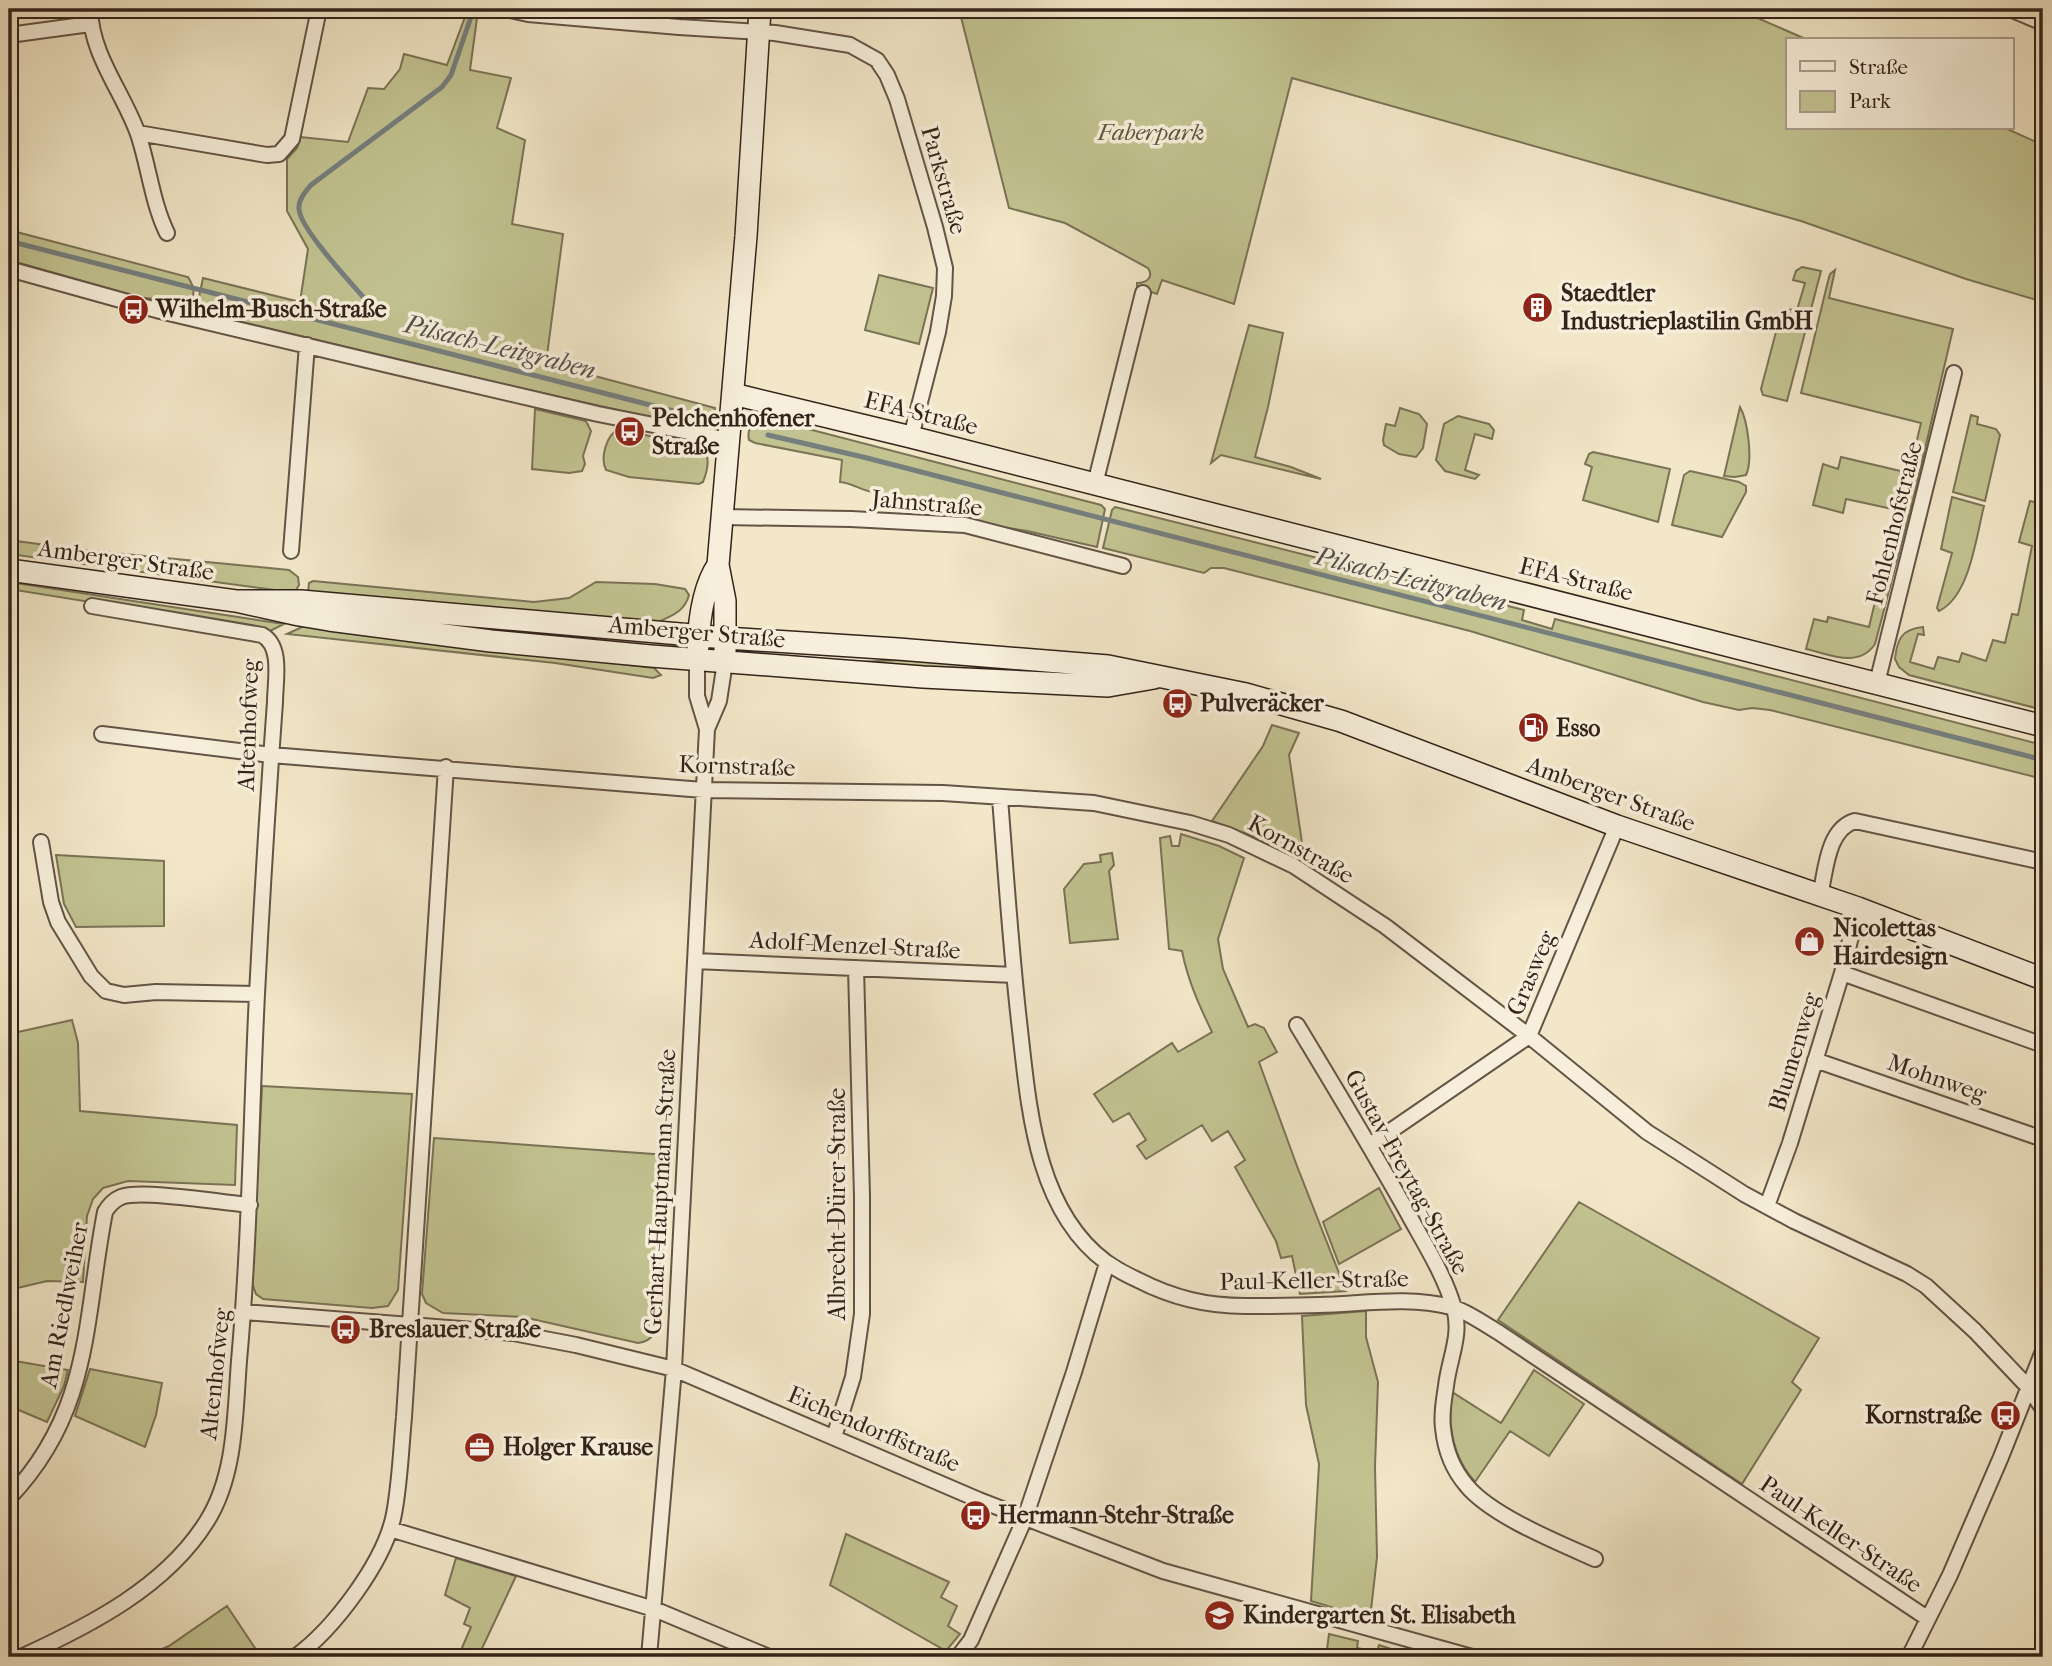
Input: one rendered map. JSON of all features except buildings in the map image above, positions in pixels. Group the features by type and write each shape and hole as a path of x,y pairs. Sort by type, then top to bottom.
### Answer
{"main road":[{"path":"725,662 725,601 718,565 760,9"},
{"name":"EFA-Straße","path":"733,394 2043,726"},
{"path":"697,660 698,635 708,585 718,565"},
{"name":"Amberger Straße","path":"9,570 236,601 299,615 491,640 697,660 923,677 1108,686 1156,678"},
{"name":"Amberger Straße","path":"236,601 301,601 726,638 1108,666 1135,670 1156,678 1227,689 1315,712 1617,826 1820,894 2043,979"}],"street":[{"path":"138,134 279,155 292,139 319,9"},
{"name":"Parkstraße","path":"505,9 679,27 759,31 850,45 877,60 892,87 945,268 938,332 911,437"},
{"path":"2010,9 2043,23"},
{"path":"9,35 90,16 106,68 138,134 159,216 167,233"},
{"path":"9,269 160,311 598,414 729,440"},
{"path":"1095,484 1143,293"},
{"path":"291,551 307,345"},
{"name":"Fohlenhofstraße","path":"1877,683 1954,373"},
{"name":"Jahnstraße","path":"722,517 851,519 965,525 1123,566"},
{"name":"Altenhofweg","path":"21,1657 80,1629 137,1592 188,1547 208,1520 229,1462 244,1312 257,994 276,659 274,648 267,637 92,606"},
{"name":"Gerhart-Hauptmann-Straße","path":"697,660 696,696 707,729"},
{"name":"Gerhart-Hauptmann-Straße","path":"649,1657 674,1368 707,729 719,701 725,662"},
{"name":"Kornstraße","path":"102,734 271,755 446,767 703,790 943,793 1105,804 1190,823 1229,835 1294,866 1345,898 1529,1036 1647,1132 1767,1206 1907,1274 1926,1286 1975,1331 2029,1388 2043,1409"},
{"path":"295,1657 330,1624 352,1598 383,1546 394,1514 400,1468 446,767"},
{"name":"Paul-Keller-Straße","path":"1000,798 1013,975 1040,1161 1051,1190 1080,1237 1107,1263 1156,1289 1182,1299 1209,1304 1320,1305 1385,1301 1422,1302 1454,1308 1498,1332 1927,1618"},
{"path":"1820,894 1835,838 1840,829 1855,821 2043,862"},
{"name":"Grasweg","path":"1370,1145 1529,1036 1617,826"},
{"path":"41,842 51,902 58,922 75,953 100,986 115,994 124,995 156,992 257,994"},
{"name":"Blumenweg","path":"1767,1206 1790,1143 1842,973 1858,908"},
{"name":"Adolf-Menzel-Straße","path":"695,961 1013,975"},
{"name":"Albrecht-Dürer-Straße","path":"834,1437 856,1358 864,1279 856,968"},
{"path":"1842,973 2043,1045"},
{"name":"Gustav-Freytag-Straße","path":"1297,1025 1370,1145 1432,1257 1454,1308 1457,1339 1447,1379 1442,1427 1447,1450 1456,1470 1467,1487 1496,1509 1547,1538 1595,1559"},
{"name":"Mohnweg","path":"1815,1060 2043,1139"},
{"name":"Am Riedlweiher","path":"9,1498 46,1449 66,1413 73,1393 89,1321 105,1212 110,1204 121,1197 148,1195 250,1205"},
{"path":"958,1657 971,1640 1025,1518 1107,1263"},
{"name":"Eichendorffstraße","path":"244,1312 513,1332 674,1368 1025,1518 1170,1573 1472,1657"},
{"path":"1909,1657 1950,1575 2043,1351"},
{"path":"390,1529 654,1609 769,1657"}],"green space":[{"path":"468,9 477,18 470,70 511,78 497,128 525,140 512,224 563,234 546,363 715,408 713,424 709,428 689,426 484,380 217,316 198,302 203,278 300,302 308,249 287,211 287,159 297,148 301,137 348,142 368,88 384,89 400,69 404,54 447,65"},
{"name":"Faberpark","path":"959,9 1737,9 1803,38 1786,38 1786,130 2009,130 2043,145 2043,302 1966,279 1801,221 1292,78 1234,304 1162,280 1157,294 1137,287 1137,283 1150,277 1148,268 1065,223 1009,208"},
{"path":"9,230 188,277 193,298 191,301 142,298 9,260"},
{"path":"1802,267 1821,271 1787,401 1763,395 1761,389 1782,309 1797,310 1805,283 1793,280 1796,271"},
{"path":"1835,270 1829,298 1953,329 1914,496 1875,644 1868,652 1852,658 1806,649 1814,619 1827,622 1828,617 1869,627 1897,510 1846,499 1843,513 1813,505 1823,464 1838,469 1841,457 1909,473 1921,423 1801,393 1830,274"},
{"path":"879,275 933,288 919,344 865,330"},
{"path":"1249,325 1283,333 1255,457 1321,479 1221,455 1211,463"},
{"path":"1740,407 1749,441 1748,469 1746,475 1724,476"},
{"path":"1400,408 1419,414 1427,424 1423,448 1416,457 1399,454 1384,445 1386,424 1395,426"},
{"path":"535,409 586,421 591,431 583,456 585,464 582,471 569,473 532,469"},
{"path":"1971,415 1978,417 1977,424 1996,429 2000,435 1985,501 1953,492"},
{"path":"1458,416 1489,424 1494,430 1492,439 1475,434 1465,470 1479,475 1475,479 1445,471 1436,460 1444,424"},
{"path":"766,418 1101,505 1105,509 1097,547 1027,531 956,520 955,509 872,492 840,482 842,460 749,440 752,426"},
{"path":"619,429 702,448 707,460 703,482 699,484 629,477 606,470 605,447 614,432"},
{"path":"1593,452 1670,469 1658,522 1583,500 1592,467 1585,464 1589,454"},
{"path":"1690,471 1746,486 1746,492 1722,537 1672,525 1684,475"},
{"path":"1952,497 1984,506 1965,579 1950,603 1939,611 1937,608 1952,553 1941,549"},
{"path":"2030,501 2043,504 2043,670 2036,697 2043,699 2043,710 1909,675 1899,667 1895,659 1902,636 1916,628 1923,627 1924,635 1918,634 1910,662 1934,669 1938,657 1959,662 1962,653 1986,661 1993,640 2005,643 2012,614 2018,615 2032,546 2019,542"},
{"path":"1115,507 1524,610 1522,620 1552,629 1555,619 2043,745 2043,779 1770,710 1739,710 1703,702 1470,631 1224,568 1211,568 1204,573 1103,548"},
{"path":"9,540 289,570 298,577 299,585 295,592 282,591 9,554"},
{"path":"313,581 534,602 569,598 596,582 655,584 685,589 689,595 681,609 658,622 308,592 309,583"},
{"path":"9,582 284,624 270,631 9,589"},
{"path":"304,626 654,668 661,675 653,678 555,663 287,634"},
{"path":"759,654 858,662 900,660 1103,674 1103,681 758,658"},
{"path":"1272,725 1299,733 1289,755 1305,863 1252,836 1212,821 1263,746"},
{"path":"1181,834 1219,846 1244,858 1218,939 1223,969 1248,1027 1255,1024 1264,1028 1277,1052 1259,1062 1346,1291 1300,1294 1292,1256 1281,1258 1276,1241 1235,1167 1245,1160 1228,1131 1212,1141 1202,1125 1146,1159 1137,1146 1146,1140 1129,1113 1113,1122 1094,1094 1172,1043 1178,1052 1212,1032 1194,993 1182,951 1169,949 1160,838 1170,836 1172,846 1179,846"},
{"path":"1112,853 1114,865 1109,871 1118,939 1070,943 1064,889 1084,864 1101,862 1100,855"},
{"path":"56,855 164,861 164,926 76,927 64,904"},
{"path":"72,1020 78,1043 80,1111 237,1125 235,1185 128,1181 103,1188 93,1199 87,1216 83,1282 47,1281 9,1290 9,1034"},
{"path":"262,1086 412,1094 398,1290 388,1306 372,1308 263,1299 256,1294 252,1283"},
{"path":"434,1138 667,1155 659,1316 651,1338 638,1343 523,1317 443,1313 426,1303 422,1294"},
{"path":"1379,1188 1401,1229 1339,1264 1323,1222"},
{"path":"1579,1202 1819,1338 1792,1382 1801,1390 1742,1484 1498,1320"},
{"path":"1366,1311 1366,1337 1378,1382 1375,1467 1377,1557 1370,1619 1311,1601 1319,1464 1306,1405 1302,1316"},
{"path":"9,1360 68,1370 64,1386 47,1422 9,1406"},
{"path":"90,1369 162,1383 156,1415 145,1447 75,1416"},
{"path":"1534,1370 1584,1404 1549,1456 1510,1431 1475,1482 1461,1462 1453,1440 1450,1417 1452,1392 1501,1423"},
{"path":"846,1534 949,1582 941,1597 957,1606 948,1626 960,1634 946,1651 830,1585"},
{"path":"456,1558 516,1576 478,1657 458,1657 471,1627 464,1624 470,1608 445,1595"},
{"path":"227,1606 261,1657 144,1657 169,1646"},
{"path":"1329,1634 1358,1641 1357,1648 1377,1652 1379,1645 1391,1649 1389,1657 1326,1657"}],"waterway":[{"path":"382,318 334,264 310,232 302,219 300,202 311,185 442,87 451,75 470,20"},
{"name":"Pilsach-Leitgraben","path":"9,241 697,417"},
{"name":"Pilsach-Leitgraben","path":"768,435 863,457 2043,760"}],"place":[{"name":"Staedtler Industrieplastilin GmbH","path":"1538,307"},
{"name":"Wilhelm-Busch-Straße","path":"133,309"},
{"name":"Pelchenhofener Straße","path":"629,432"},
{"name":"Pulveräcker","path":"1177,703"},
{"name":"Esso","path":"1533,728"},
{"name":"Nicolettas Hairdesign","path":"1810,942"},
{"name":"Breslauer Straße","path":"346,1329"},
{"name":"Kornstraße","path":"2005,1415"},
{"name":"Holger Krause","path":"480,1447"},
{"name":"Hermann-Stehr-Straße","path":"975,1515"},
{"name":"Kindergarten St. Elisabeth","path":"1220,1615"}]}
